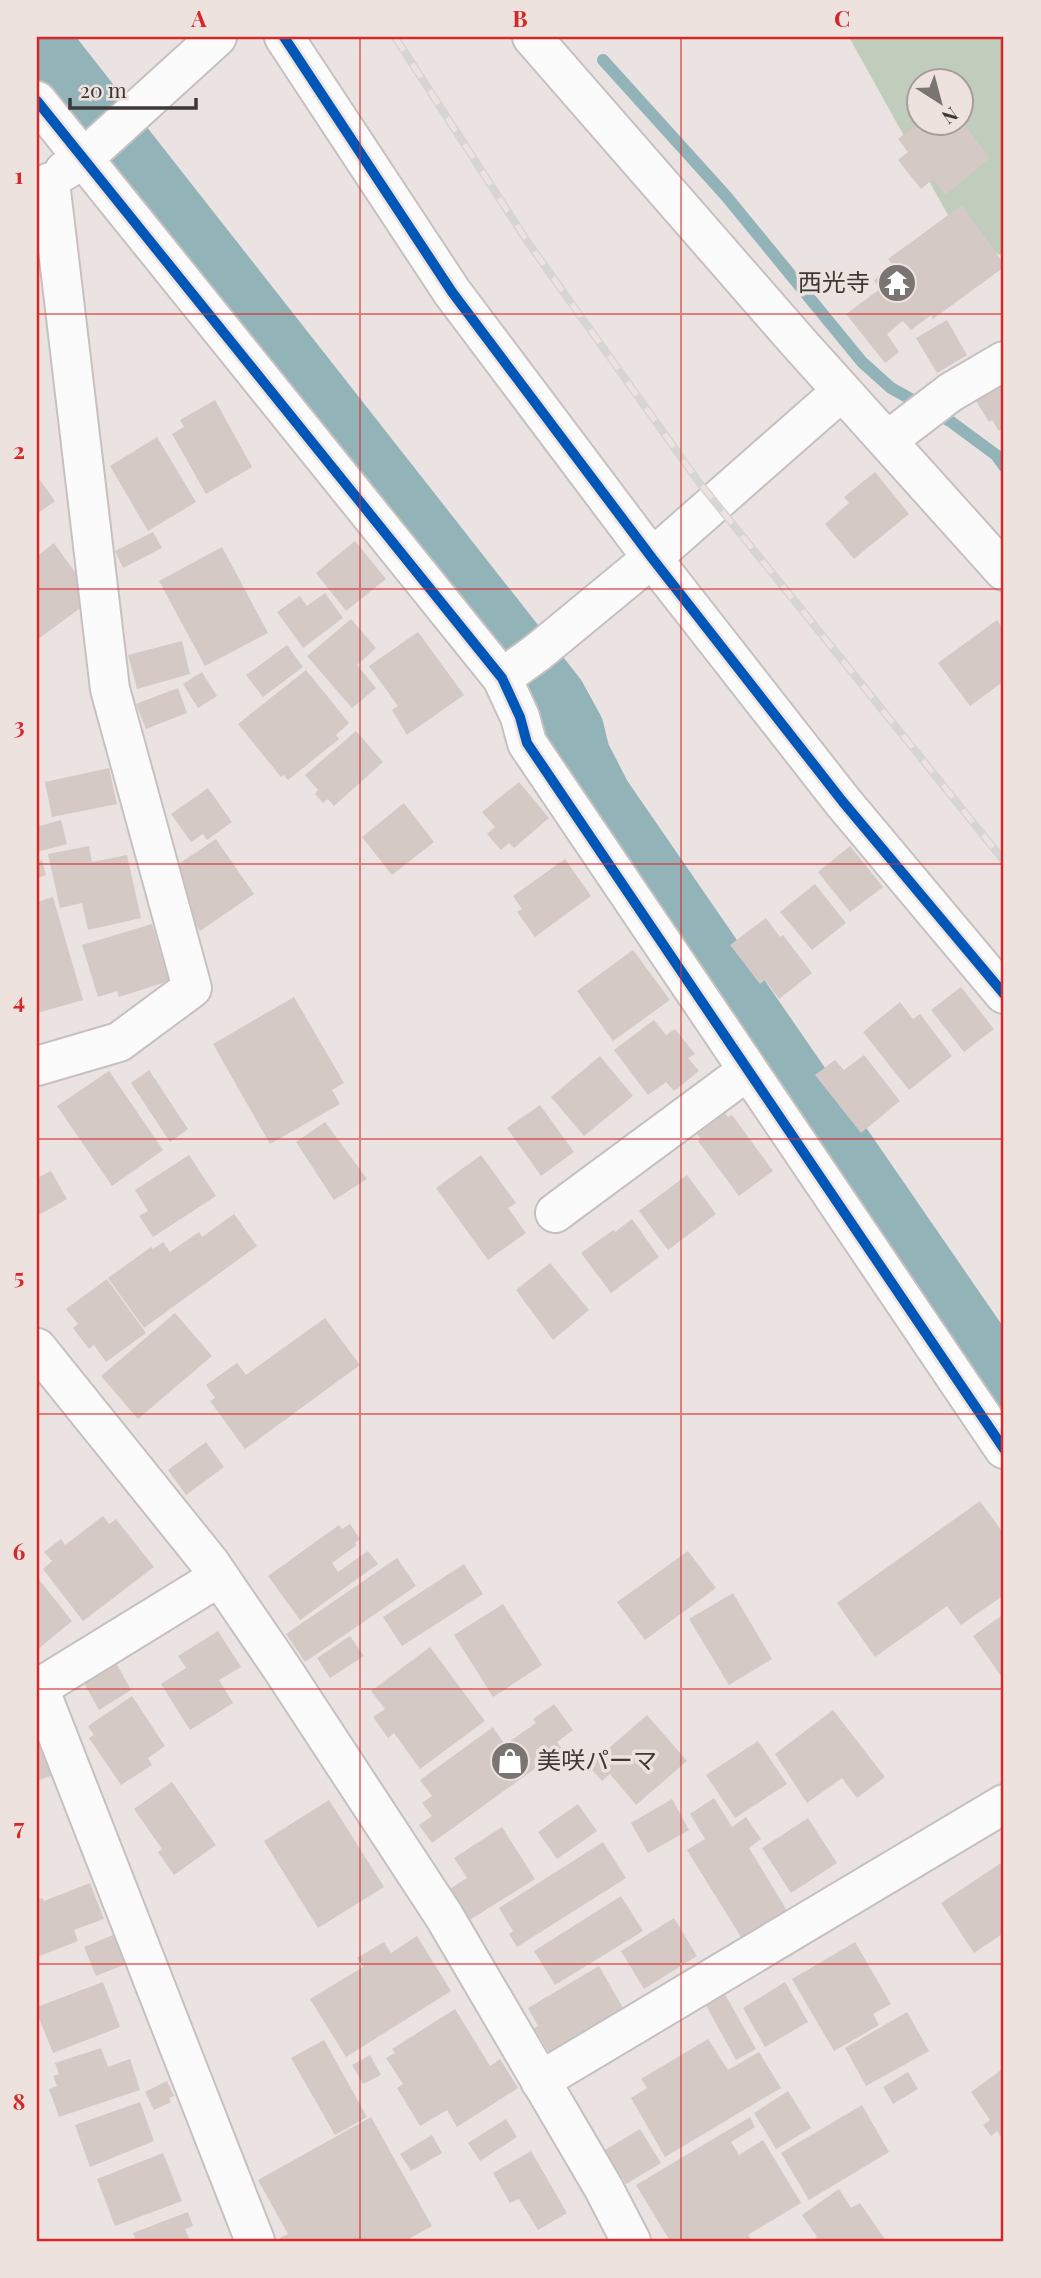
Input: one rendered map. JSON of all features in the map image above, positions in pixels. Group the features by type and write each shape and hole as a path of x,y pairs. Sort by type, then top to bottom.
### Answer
{"street":[{"path":"37,1066 119,1042 192,988 110,689 43,186 99,143 217,37"},
{"path":"284,37 452,292 652,558 843,802 1004,994"},
{"path":"532,37 842,391 1004,570"},
{"path":"37,101 99,143 518,667 520,717 527,743 1004,1449"},
{"path":"888,440 951,392 1004,361"},
{"path":"518,667 652,558 842,391"},
{"path":"555,1213 747,1071"},
{"path":"37,1348 219,1577 281,1667 444,1916 603,2188 631,2241"},
{"path":"219,1577 38,1688 256,2241"},
{"path":"540,2081 1004,1804"}],"green space":[{"path":"849,37 1004,37 1004,257 958,233 904,136 974,136 974,66 904,66 904,136"}],"building":[{"path":"904,134 973,136 990,158 945,195 933,179 921,189 898,160 908,152 898,139"},
{"path":"962,205 1004,267 933,319 931,315 911,330 903,321 887,334 899,352 885,363 846,314 880,289 874,280 894,266 888,259"},
{"path":"947,320 967,355 937,373 916,338"},
{"path":"1004,384 1004,428 999,431 992,420 989,422 976,401"},
{"path":"215,400 252,467 206,494 172,434 184,427 180,420"},
{"path":"157,437 196,502 148,531 110,466"},
{"path":"875,472 909,514 854,559 825,524 849,503 844,497"},
{"path":"37,476 55,501 37,514"},
{"path":"153,532 162,548 123,568 115,551"},
{"path":"355,541 386,579 346,611 316,573"},
{"path":"54,543 85,586 78,591 87,603 37,640 37,556"},
{"path":"222,547 268,633 205,666 159,581"},
{"path":"325,593 343,618 303,648 277,612 300,596 307,606"},
{"path":"351,619 376,648 357,665 376,688 352,708 307,656"},
{"path":"997,620 1004,630 1004,681 970,706 938,663"},
{"path":"418,632 464,695 407,735 392,710 398,706 369,666"},
{"path":"182,641 190,674 137,689 128,655"},
{"path":"287,645 303,667 263,697 246,675"},
{"path":"306,670 349,723 336,735 339,739 288,780 284,775 281,777 238,724"},
{"path":"202,672 217,696 198,708 183,684"},
{"path":"178,688 187,713 146,729 136,704"},
{"path":"356,731 383,762 334,806 328,799 323,803 315,794 318,790 305,775"},
{"path":"109,768 117,804 52,817 45,782"},
{"path":"519,782 549,818 514,848 509,843 501,850 487,834 495,827 482,812"},
{"path":"208,788 232,822 207,840 203,834 191,842 171,814"},
{"path":"404,803 434,842 392,875 362,837"},
{"path":"37,819 40,826 61,820 67,844 37,852"},
{"path":"216,839 254,894 200,931 162,875"},
{"path":"89,846 92,862 127,855 141,918 88,930 82,903 60,908 48,854"},
{"path":"850,846 883,887 850,912 818,872"},
{"path":"565,859 591,896 535,937 517,912 522,909 513,896"},
{"path":"42,860 46,875 37,878 37,861"},
{"path":"815,884 846,923 812,950 780,912"},
{"path":"53,897 83,1000 37,1013 37,902"},
{"path":"766,918 780,937 783,935 812,973 779,999 765,980 760,984 730,945"},
{"path":"152,924 169,981 119,997 117,991 98,997 82,945"},
{"path":"633,950 670,1000 613,1041 577,991"},
{"path":"961,987 994,1029 964,1052 931,1010"},
{"path":"294,997 344,1083 332,1090 340,1104 270,1144 213,1044"},
{"path":"900,1002 913,1019 920,1014 952,1056 909,1090 863,1032"},
{"path":"654,1020 666,1035 675,1029 695,1054 688,1058 699,1071 674,1091 666,1082 648,1095 614,1050"},
{"path":"864,1055 900,1101 861,1133 815,1075 835,1060 844,1070"},
{"path":"600,1056 633,1096 584,1136 551,1097"},
{"path":"149,1070 188,1129 170,1142 131,1083"},
{"path":"109,1071 163,1150 112,1186 57,1106"},
{"path":"540,1105 574,1152 541,1176 507,1128"},
{"path":"725,1113 728,1117 732,1115 773,1171 739,1196 698,1141 701,1139 697,1134"},
{"path":"325,1122 367,1179 334,1200 296,1142"},
{"path":"189,1155 216,1196 153,1237 139,1216 148,1211 135,1190"},
{"path":"481,1155 516,1203 508,1208 526,1233 488,1260 436,1188"},
{"path":"51,1171 67,1199 37,1216 37,1178"},
{"path":"687,1175 716,1214 668,1250 639,1211"},
{"path":"234,1214 257,1246 144,1328 108,1278 151,1247 153,1249 163,1242 170,1252 199,1232 202,1237"},
{"path":"632,1219 659,1257 611,1293 581,1253"},
{"path":"550,1263 589,1310 553,1340 516,1290"},
{"path":"107,1279 146,1333 106,1362 94,1345 89,1349 73,1328 78,1324 66,1309"},
{"path":"175,1313 212,1356 138,1419 101,1376"},
{"path":"325,1318 360,1365 245,1449 210,1401 215,1398 206,1385 237,1363 246,1375"},
{"path":"206,1442 224,1467 186,1495 168,1470"},
{"path":"980,1501 1004,1534 1004,1595 961,1625 947,1606 875,1657 837,1603"},
{"path":"103,1516 109,1524 116,1519 154,1567 83,1621 43,1569 52,1561 44,1552 61,1539 65,1545"},
{"path":"350,1524 360,1539 355,1543 357,1545 332,1563 338,1572 368,1551 378,1564 300,1620 268,1576 339,1525 342,1529"},
{"path":"688,1551 716,1588 645,1640 617,1602"},
{"path":"397,1558 416,1586 305,1662 286,1634"},
{"path":"464,1564 483,1594 402,1646 383,1617"},
{"path":"37,1577 72,1621 37,1650"},
{"path":"733,1593 772,1659 729,1685 689,1619"},
{"path":"503,1604 542,1665 493,1697 454,1635"},
{"path":"1004,1614 1004,1680 973,1636"},
{"path":"218,1631 241,1667 219,1680 233,1703 190,1730 161,1684 186,1668 178,1656"},
{"path":"350,1636 364,1656 330,1678 317,1658"},
{"path":"430,1647 485,1721 420,1769 394,1733 388,1738 373,1717 385,1709 371,1691"},
{"path":"116,1663 131,1690 99,1710 84,1683"},
{"path":"132,1696 165,1746 148,1758 152,1765 121,1785 89,1738 94,1735 88,1726"},
{"path":"554,1704 573,1730 557,1742 562,1749 432,1843 419,1825 432,1816 422,1803 432,1796 420,1780 493,1727 505,1745 536,1723 533,1719"},
{"path":"833,1710 885,1777 857,1798 842,1778 807,1803 775,1754"},
{"path":"647,1715 687,1761 636,1805 610,1774 602,1781 588,1765 593,1761 589,1757 596,1751 600,1756"},
{"path":"37,1737 53,1775 37,1781"},
{"path":"758,1741 787,1784 735,1818 706,1775"},
{"path":"172,1782 216,1845 174,1875 158,1852 162,1849 134,1809"},
{"path":"714,1798 732,1827 746,1817 761,1839 749,1848 789,1914 744,1942 687,1850 705,1839 690,1814"},
{"path":"672,1799 689,1830 648,1853 631,1823"},
{"path":"329,1800 384,1887 318,1928 264,1841"},
{"path":"578,1804 597,1831 557,1859 538,1832"},
{"path":"808,1818 837,1863 791,1893 762,1848"},
{"path":"502,1827 535,1879 468,1921 448,1890 467,1878 454,1858"},
{"path":"603,1842 626,1878 517,1947 509,1934 513,1931 499,1908"},
{"path":"1004,1861 1004,1933 974,1953 941,1903"},
{"path":"90,1883 104,1919 74,1930 78,1941 37,1957 37,1900 42,1898 44,1901"},
{"path":"621,1896 643,1931 555,1985 534,1951"},
{"path":"674,1918 697,1956 644,1989 621,1951"},
{"path":"113,1935 126,1964 96,1976 84,1947"},
{"path":"417,1936 451,1991 346,2057 310,1999 363,1967 357,1958 384,1942 391,1953"},
{"path":"855,1942 891,2004 873,2014 879,2025 834,2051 792,1979"},
{"path":"599,1966 627,2015 553,2059 534,2028 538,2026 528,2008"},
{"path":"103,1982 120,2027 53,2053 37,2007"},
{"path":"785,1982 808,2022 765,2047 743,2008"},
{"path":"722,1989 756,2049 736,2060 703,2000"},
{"path":"455,2009 490,2066 500,2059 518,2088 457,2127 447,2110 420,2126 397,2088 403,2084 386,2058 395,2053 392,2049"},
{"path":"907,2012 929,2051 866,2086 845,2048"},
{"path":"708,2039 728,2070 759,2052 781,2088 665,2157 631,2098 647,2088 641,2079"},
{"path":"324,2040 367,2117 335,2135 291,2058"},
{"path":"101,2048 108,2067 130,2059 140,2090 59,2117 49,2089 57,2086 53,2076 59,2074 55,2063"},
{"path":"370,2055 381,2075 363,2084 352,2065"},
{"path":"1004,2068 1004,2133 1000,2136 997,2131 991,2136 983,2125 990,2120 971,2092"},
{"path":"908,2072 918,2089 893,2104 883,2087"},
{"path":"167,2081 174,2096 169,2098 171,2102 154,2110 145,2092"},
{"path":"788,2091 811,2128 776,2149 754,2113"},
{"path":"140,2102 154,2141 90,2167 75,2125"},
{"path":"862,2105 889,2152 809,2200 781,2153"},
{"path":"371,2117 432,2226 405,2241 282,2241 280,2238 288,2234 258,2180"},
{"path":"750,2117 755,2127 731,2142 739,2155 763,2140 801,2203 748,2235 752,2241 670,2241 636,2185"},
{"path":"506,2119 517,2137 480,2161 468,2143"},
{"path":"640,2129 661,2163 626,2184 605,2150"},
{"path":"432,2135 442,2153 411,2171 400,2154"},
{"path":"531,2151 567,2213 538,2230 519,2199 510,2203 493,2173"},
{"path":"163,2153 182,2201 115,2226 97,2179"},
{"path":"839,2189 851,2208 860,2203 886,2241 812,2241 817,2237 802,2215"},
{"path":"188,2212 193,2226 185,2229 190,2241 136,2241 133,2233"}],"waterway":[{"path":"37,48 550,701 567,732 573,757 595,800 1004,1394"},
{"path":"603,60 726,196 862,362 891,388 950,421 996,455 1004,466"}],"railway":[{"path":"395,37 527,241 698,481 1004,861"}],"cycle path":[{"path":"284,37 452,292 652,558 843,802 1004,994"},
{"path":"37,101 502,678 520,717 527,743 1004,1449"}],"place":[{"name":"西光寺","path":"897,283"},
{"name":"美咲パーマ","path":"510,1761"}]}
